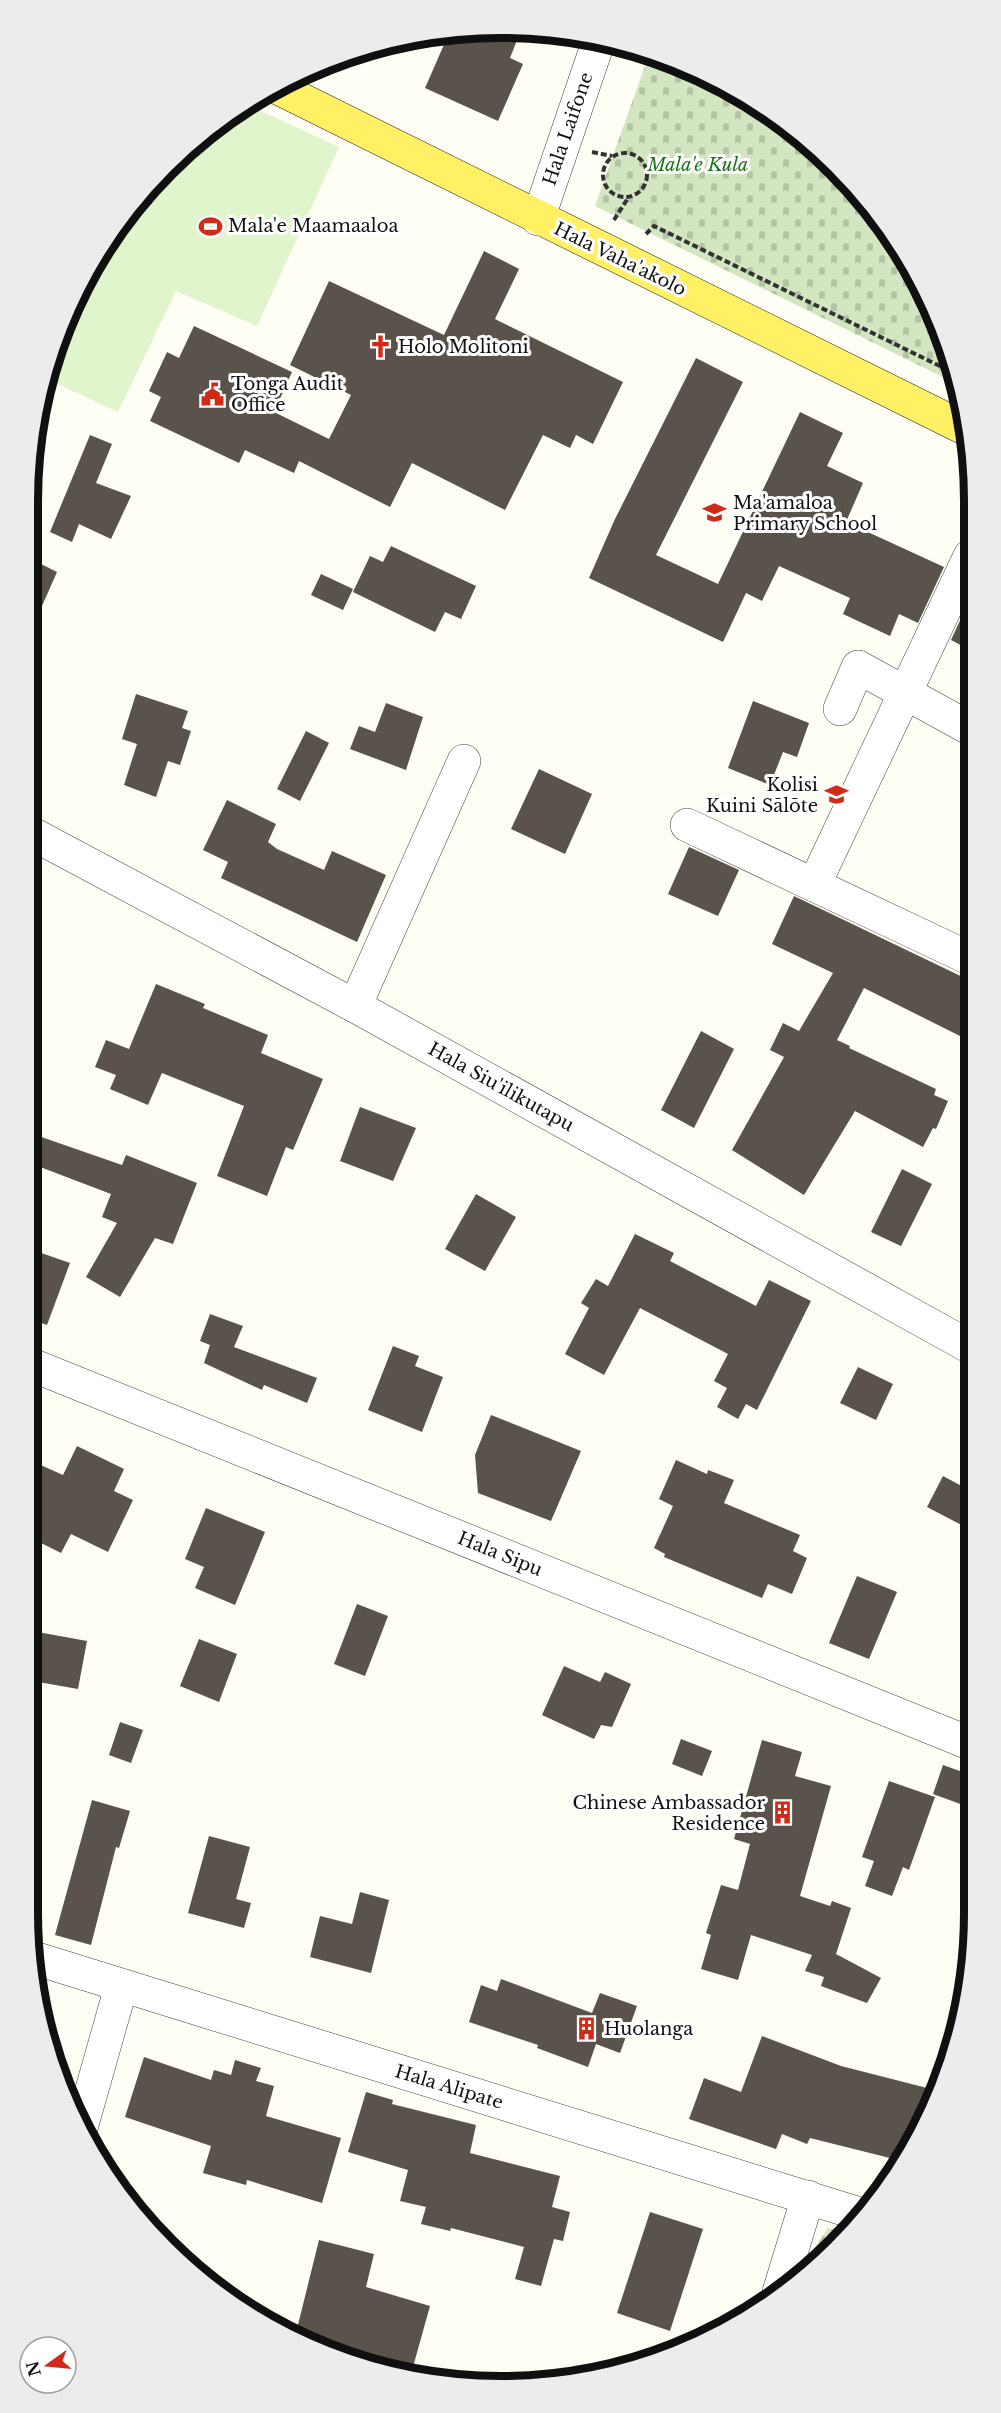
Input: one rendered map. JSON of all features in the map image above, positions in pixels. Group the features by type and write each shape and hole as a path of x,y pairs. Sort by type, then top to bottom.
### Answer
{"main road":[{"name":"Hala Vaha'akolo","path":"285,91 538,219 957,425"}],"street":[{"name":"Hala Laifone","path":"538,219 597,47"},
{"path":"814,885 963,571"},
{"path":"840,709 858,667 963,725"},
{"path":"355,1006 464,761"},
{"path":"687,825 963,955"},
{"name":"Hala Siu'ilikutapu","path":"38,837 355,1006 963,1343"},
{"name":"Hala Sipu","path":"38,1367 963,1741"},
{"name":"Hala Alipate","path":"40,1960 854,2212"},
{"path":"84,2116 121,1986"},
{"path":"783,2279 808,2197"}],"path":[{"path":"612,224 628,198 637,194 644,187 646,167 631,153 621,153 605,164 603,183 609,192 618,197 628,198"},
{"path":"641,239 654,226 944,368"}],"green space":[{"name":"Mala'e Kula","path":"647,61 705,85 782,133 806,152 849,195 885,243 916,296 947,379 595,206"},
{"name":"Mala'e Maamaaloa","path":"255,108 339,147 257,326 176,291 118,412 53,382 62,352 85,296 116,243 152,195 195,152"},
{"path":"828,2228 837,2231 807,2260"}],"building":[{"path":"466,38 472,41 473,38 518,38 510,58 523,64 498,121 425,88 446,40"},
{"path":"484,251 519,269 495,319 623,382 593,444 576,435 570,448 543,435 505,510 412,463 390,507 299,461 294,473 245,450 239,463 150,421 161,397 149,391 167,352 179,358 194,326 292,372 274,412 329,439 351,395 290,365 329,281 444,335"},
{"path":"696,358 743,382 656,555 718,584 800,412 843,433 827,466 863,483 846,522 944,567 918,623 899,614 890,636 843,614 850,598 779,566 762,601 746,593 723,642 589,578 615,519"},
{"path":"90,435 112,444 96,483 131,496 111,539 79,524 72,542 50,532"},
{"path":"391,546 476,586 461,619 445,612 435,632 353,592 370,556 383,562"},
{"path":"38,562 57,572 38,615"},
{"path":"321,574 353,589 343,610 311,595"},
{"path":"963,614 963,646 951,640"},
{"path":"136,694 188,711 182,728 191,731 180,765 168,761 156,797 124,785 137,744 122,739"},
{"path":"753,701 809,723 797,757 783,752 770,785 728,768"},
{"path":"386,703 423,717 406,770 350,749 359,726 375,732"},
{"path":"306,731 329,743 300,801 277,789"},
{"path":"539,769 592,794 565,854 511,829"},
{"path":"227,800 276,824 268,842 277,849 324,870 332,851 386,875 357,942 221,878 228,862 203,850"},
{"path":"689,847 739,870 718,916 668,894"},
{"path":"794,896 963,977 963,1038 864,988 837,1040 850,1046 849,1048 936,1089 934,1095 948,1101 936,1129 933,1128 923,1147 855,1111 804,1195 732,1150 784,1057 770,1050 783,1023 799,1031 833,973 772,944"},
{"path":"156,984 205,1004 203,1008 268,1035 261,1053 323,1079 293,1150 286,1147 267,1196 217,1176 244,1106 162,1073 148,1105 110,1089 116,1075 95,1067 106,1040 129,1049"},
{"path":"701,1031 734,1049 694,1128 661,1110"},
{"path":"360,1107 416,1128 393,1181 340,1161"},
{"path":"38,1136 122,1165 126,1155 197,1183 173,1244 155,1238 120,1297 86,1277 117,1223 102,1217 111,1194 38,1166"},
{"path":"902,1169 932,1184 901,1246 871,1232"},
{"path":"476,1194 516,1217 485,1271 445,1249"},
{"path":"635,1234 674,1253 670,1261 756,1306 769,1280 811,1301 757,1410 746,1404 738,1419 717,1407 727,1388 714,1381 728,1354 640,1308 604,1375 565,1354 589,1308 581,1303 596,1279 608,1286"},
{"path":"38,1252 70,1263 47,1325 38,1322"},
{"path":"210,1314 243,1326 234,1347 317,1378 307,1403 264,1385 262,1390 204,1363 210,1345 200,1341"},
{"path":"393,1346 419,1356 415,1366 443,1377 422,1432 368,1410"},
{"path":"858,1367 893,1384 876,1420 840,1403"},
{"path":"491,1415 581,1451 551,1521 478,1493 475,1455"},
{"path":"77,1446 124,1469 114,1491 133,1500 108,1552 71,1534 61,1553 38,1542 38,1464 63,1475"},
{"path":"676,1460 707,1474 708,1470 734,1480 724,1503 800,1535 793,1551 807,1558 792,1594 768,1584 762,1598 664,1557 665,1554 654,1548 673,1506 659,1499"},
{"path":"943,1476 963,1487 963,1526 927,1507"},
{"path":"206,1508 265,1532 235,1605 195,1588 204,1567 185,1559"},
{"path":"857,1576 897,1592 869,1659 829,1643"},
{"path":"357,1604 388,1616 365,1676 334,1664"},
{"path":"38,1632 87,1641 78,1689 38,1682"},
{"path":"199,1639 237,1654 219,1702 180,1686"},
{"path":"564,1666 600,1682 605,1672 631,1684 612,1727 601,1725 594,1739 542,1715"},
{"path":"120,1722 143,1730 131,1763 109,1755"},
{"path":"681,1739 712,1751 702,1776 672,1764"},
{"path":"762,1740 802,1752 795,1776 831,1786 800,1896 830,1906 832,1901 851,1908 836,1954 881,1978 867,2003 821,1986 824,1977 805,1971 812,1955 751,1935 738,1980 701,1969 711,1935 706,1933 721,1885 738,1890 750,1844 734,1839"},
{"path":"943,1765 963,1772 963,1805 933,1794"},
{"path":"889,1781 935,1797 909,1870 903,1867 892,1896 865,1886 874,1861 862,1857"},
{"path":"92,1800 130,1811 119,1848 116,1847 91,1945 55,1935"},
{"path":"209,1836 250,1847 236,1899 251,1903 244,1928 188,1913"},
{"path":"360,1892 389,1900 371,1973 310,1957 320,1916 352,1924"},
{"path":"501,1979 592,2013 600,1993 637,2006 620,2053 596,2044 588,2067 537,2048 538,2045 469,2022 481,1985 497,1991"},
{"path":"762,2036 841,2066 929,2088 916,2117 892,2159 810,2138 807,2144 782,2134 776,2149 689,2119 704,2078 741,2092"},
{"path":"144,2057 211,2080 214,2070 231,2075 235,2060 261,2068 256,2081 274,2086 266,2116 341,2138 322,2203 247,2180 246,2185 203,2173 211,2146 125,2117"},
{"path":"366,2092 393,2100 392,2104 476,2125 470,2153 560,2176 552,2207 570,2212 563,2241 554,2239 541,2286 515,2279 524,2247 451,2228 450,2231 421,2224 426,2207 400,2201 408,2170 348,2152"},
{"path":"650,2212 703,2229 670,2331 617,2313"},
{"path":"319,2240 374,2254 366,2287 430,2306 413,2367 350,2348 349,2350 297,2328"}],"place":[{"name":"Mala'e Maamaaloa","path":"210,226"},
{"name":"Holo Molitoni","path":"380,347"},
{"name":"Tonga Audit Office","path":"213,394"},
{"name":"Ma'amaloa Primary School","path":"715,513"},
{"name":"Kolisi Kuini Sālōte","path":"836,795"},
{"name":"Chinese Ambassador Residence","path":"783,1813"},
{"name":"Huolanga","path":"586,2029"}]}
